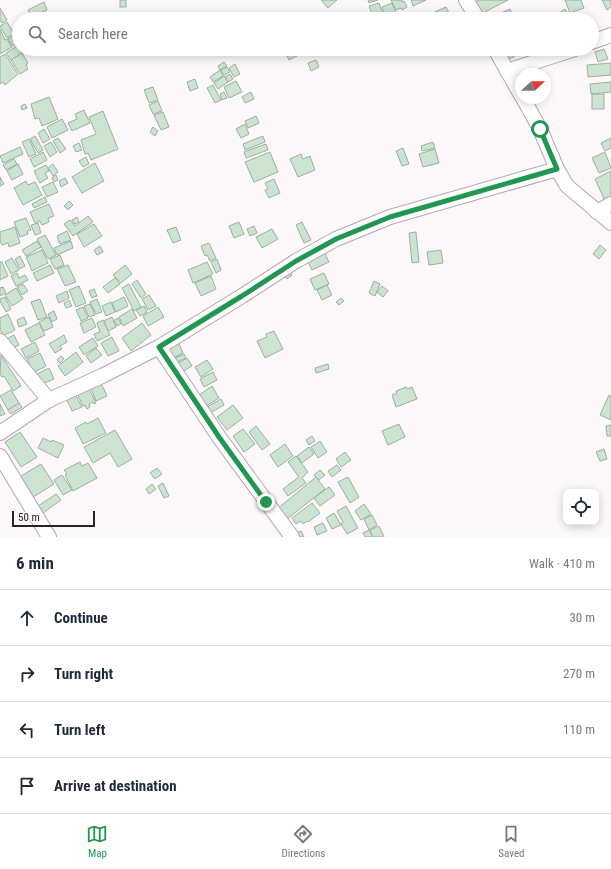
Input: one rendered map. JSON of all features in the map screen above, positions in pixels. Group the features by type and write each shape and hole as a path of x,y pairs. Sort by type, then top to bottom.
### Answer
{"street":[{"path":"466,0 474,12"},
{"path":"599,39 611,35"},
{"path":"499,56 515,85"},
{"path":"507,71 553,56"},
{"path":"526,104 540,129 557,169 567,186 611,223"},
{"path":"0,433 49,400 102,376 159,347 296,261 342,236 390,217 557,169"},
{"path":"597,212 611,204"},
{"path":"0,341 49,400"},
{"path":"159,347 219,437 292,537"},
{"path":"0,456 49,537"}],"building":[{"path":"120,0 126,0 126,7 120,7"},
{"path":"321,0 337,0 328,8"},
{"path":"368,0 378,0 369,3"},
{"path":"391,0 402,0 407,7 402,10 401,8 396,10"},
{"path":"411,0 426,0 413,6"},
{"path":"479,0 508,0 485,12 478,12 473,3"},
{"path":"565,0 581,0 584,8 570,12"},
{"path":"602,0 611,0 611,7 607,10"},
{"path":"44,2 47,10 43,12 29,12 28,10"},
{"path":"379,3 382,12 371,12 369,6"},
{"path":"392,3 396,12 384,12 382,7"},
{"path":"446,7 448,12 435,12"},
{"path":"0,8 7,20 2,23 0,20"},
{"path":"510,9 511,12 503,12"},
{"path":"7,22 12,31 12,35 7,38 0,26"},
{"path":"0,29 5,40 7,39 12,47 0,54"},
{"path":"12,37 12,45 8,39"},
{"path":"12,49 12,56 17,56 11,60 6,53"},
{"path":"604,49 608,59 598,62 596,56 599,56 599,51"},
{"path":"5,54 18,74 5,85 3,82 0,84 0,57"},
{"path":"17,56 24,56 28,63 26,65 28,69 20,74 11,60"},
{"path":"287,56 297,56 289,60"},
{"path":"506,56 515,56 508,60"},
{"path":"316,60 319,67 311,71 308,63"},
{"path":"224,62 227,66 220,70 218,66"},
{"path":"611,63 611,75 588,77 587,65"},
{"path":"235,64 240,74 234,77 229,68"},
{"path":"227,67 230,72 224,75 221,70"},
{"path":"220,70 223,76 213,82 210,77"},
{"path":"230,74 233,79 228,82 225,77"},
{"path":"224,76 228,82 218,89 214,83"},
{"path":"195,79 198,88 190,91 187,82"},
{"path":"236,81 242,92 229,98 224,87"},
{"path":"611,82 611,92 591,94 590,84"},
{"path":"213,85 221,100 215,103 207,88"},
{"path":"153,87 158,100 149,103 144,90"},
{"path":"224,92 227,98 222,100 220,94"},
{"path":"251,92 254,99 245,103 242,97"},
{"path":"592,94 604,94 604,109 592,109"},
{"path":"49,97 58,119 42,126 39,118 35,119 31,104"},
{"path":"158,101 162,111 153,114 149,105"},
{"path":"25,104 27,108 22,110 21,106"},
{"path":"84,110 90,123 72,131 68,123 77,119 75,114"},
{"path":"103,111 118,149 91,160 88,153 85,154 81,140 96,134 89,117"},
{"path":"163,112 169,127 161,130 154,115"},
{"path":"256,116 259,123 248,128 245,121"},
{"path":"62,119 68,130 52,138 47,127"},
{"path":"245,124 249,134 241,138 236,129"},
{"path":"153,127 158,131 155,136 150,132"},
{"path":"44,129 50,139 43,143 38,133"},
{"path":"35,136 43,150 38,153 30,139"},
{"path":"263,136 265,142 245,150 243,144"},
{"path":"58,138 66,149 60,153 53,141"},
{"path":"611,138 611,148 605,151 601,143"},
{"path":"29,139 36,154 29,157 22,142"},
{"path":"51,142 57,152 50,157 44,146"},
{"path":"433,142 435,148 422,151 421,146"},
{"path":"79,143 82,150 76,152 73,146"},
{"path":"266,144 268,150 246,158 244,152"},
{"path":"20,147 23,154 3,163 0,156"},
{"path":"403,148 409,164 402,166 396,151"},
{"path":"435,149 439,163 423,167 419,154"},
{"path":"43,152 47,160 34,167 30,159"},
{"path":"270,152 278,172 254,182 245,162"},
{"path":"605,152 611,168 599,173 592,158"},
{"path":"301,154 303,159 310,156 315,170 298,177 290,159"},
{"path":"86,157 89,164 83,167 79,161"},
{"path":"14,159 17,164 6,170 3,165"},
{"path":"95,163 104,181 82,193 72,177"},
{"path":"18,164 23,174 12,180 7,171"},
{"path":"53,164 58,172 53,176 48,168"},
{"path":"46,165 49,171 45,173 48,178 40,183 34,171"},
{"path":"611,171 611,198 605,201 595,179"},
{"path":"56,175 58,180 54,182 52,178"},
{"path":"0,177 4,184 0,186"},
{"path":"65,178 68,183 61,187 59,181"},
{"path":"274,179 280,193 269,198 265,190 268,189 265,183"},
{"path":"26,181 28,185 35,182 42,195 23,205 14,188"},
{"path":"53,182 58,192 47,197 42,187"},
{"path":"45,197 47,202 34,208 32,204"},
{"path":"69,201 73,205 68,210 64,206"},
{"path":"49,204 54,216 48,218 49,222 42,225 40,221 35,223 30,212"},
{"path":"88,216 93,222 73,236 64,224 70,220 75,226"},
{"path":"77,217 79,222 74,224 72,220"},
{"path":"26,218 31,230 27,231 28,234 20,237 14,222"},
{"path":"239,222 244,234 234,238 229,226"},
{"path":"302,222 311,240 304,243 296,225"},
{"path":"38,223 41,233 35,235 31,225"},
{"path":"94,224 102,236 84,247 77,234"},
{"path":"254,226 257,233 250,236 247,229"},
{"path":"15,227 20,243 9,247 8,243 2,245 0,241 0,232"},
{"path":"176,227 181,240 173,243 167,230"},
{"path":"272,229 278,239 262,248 256,237"},
{"path":"67,231 71,240 60,244 57,236"},
{"path":"416,232 419,262 412,263 409,233"},
{"path":"45,235 56,255 48,259 37,239"},
{"path":"37,241 41,247 26,256 22,250"},
{"path":"71,241 73,248 57,255 54,248"},
{"path":"209,243 216,258 210,261 207,255 205,256 201,246"},
{"path":"600,245 606,250 599,259 593,254"},
{"path":"100,246 103,252 97,255 94,250"},
{"path":"42,250 48,263 32,271 26,257"},
{"path":"441,250 443,263 429,265 427,252"},
{"path":"324,252 329,262 312,270 307,260"},
{"path":"60,255 64,265 55,269 50,259"},
{"path":"20,256 25,266 20,269 15,259"},
{"path":"12,258 19,270 11,274 5,262"},
{"path":"217,259 221,270 216,273 211,262"},
{"path":"0,262 2,262 8,276 0,280"},
{"path":"207,262 213,274 193,283 188,270"},
{"path":"50,265 54,273 37,281 33,273"},
{"path":"68,265 76,282 65,286 57,269"},
{"path":"125,265 132,274 121,283 113,275"},
{"path":"288,270 292,275 287,279 283,273"},
{"path":"17,273 19,278 25,275 28,280 16,286 11,276"},
{"path":"324,273 329,284 315,290 310,279"},
{"path":"211,276 216,289 201,296 195,283"},
{"path":"115,278 120,284 108,293 103,287"},
{"path":"137,280 146,294 141,298 132,284"},
{"path":"374,281 380,284 375,296 369,293"},
{"path":"23,284 28,291 22,295 17,287"},
{"path":"129,284 141,307 134,311 122,288"},
{"path":"327,285 332,295 322,300 317,290"},
{"path":"79,286 86,303 76,307 69,290"},
{"path":"382,286 388,291 383,297 377,292"},
{"path":"3,287 6,293 0,296 0,288"},
{"path":"16,288 23,299 12,306 5,295"},
{"path":"94,289 97,296 92,298 89,291"},
{"path":"67,291 69,298 59,303 56,296"},
{"path":"149,295 156,306 148,310 142,299"},
{"path":"5,297 11,309 6,312 0,301 0,299"},
{"path":"124,297 128,306 116,312 112,303"},
{"path":"341,298 344,301 339,305 336,302"},
{"path":"40,299 47,317 38,320 31,302"},
{"path":"97,299 102,312 96,314 90,302"},
{"path":"69,300 72,306 66,308 64,303"},
{"path":"111,302 115,312 106,316 102,306"},
{"path":"90,304 95,315 89,317 84,306"},
{"path":"144,306 147,312 140,316 136,310"},
{"path":"83,307 88,318 81,321 76,310"},
{"path":"158,307 164,317 148,326 143,316"},
{"path":"132,309 137,318 123,326 119,317"},
{"path":"54,311 57,319 52,322 48,314"},
{"path":"8,314 15,330 3,336 0,329 0,318"},
{"path":"24,317 27,324 19,327 17,320"},
{"path":"49,317 53,327 44,331 39,322"},
{"path":"112,317 116,327 108,331 104,321"},
{"path":"92,318 96,327 84,333 80,323"},
{"path":"118,318 121,324 117,326 114,320"},
{"path":"103,320 110,335 97,341 94,334 100,332 97,323"},
{"path":"39,323 45,335 31,342 25,330"},
{"path":"142,323 151,335 131,351 122,338"},
{"path":"274,331 283,349 265,358 257,341 267,337 266,334"},
{"path":"14,335 19,345 11,349 6,339"},
{"path":"64,335 67,342 60,346 62,349 55,353 49,344"},
{"path":"112,337 119,351 108,356 101,343"},
{"path":"93,338 98,346 84,355 79,347"},
{"path":"177,339 183,353 170,360 163,346"},
{"path":"35,342 39,351 26,358 21,349"},
{"path":"96,348 102,355 91,363 86,356"},
{"path":"76,352 83,362 65,376 58,366"},
{"path":"40,353 46,366 33,373 27,359"},
{"path":"184,354 186,358 175,363 173,359"},
{"path":"1,355 21,386 13,391 4,376 2,377 0,374"},
{"path":"61,356 64,359 60,363 57,360"},
{"path":"187,358 192,366 179,374 174,366"},
{"path":"207,360 213,369 201,377 195,367"},
{"path":"328,364 329,369 316,373 315,368"},
{"path":"49,368 54,379 42,384 37,374"},
{"path":"213,372 217,380 204,387 200,379"},
{"path":"101,383 107,396 96,401 91,388"},
{"path":"212,386 219,398 206,406 199,395"},
{"path":"88,387 96,403 94,404 93,402 89,404 90,407 87,409 85,405 83,406 77,393"},
{"path":"406,387 407,389 412,387 417,399 396,407 392,395 397,393 396,391"},
{"path":"11,390 19,403 8,410 0,396"},
{"path":"75,394 82,407 72,411 66,398"},
{"path":"609,395 611,396 611,420 600,415"},
{"path":"221,399 224,405 210,413 207,407"},
{"path":"19,403 22,407 11,414 8,410"},
{"path":"0,404 5,414 0,416"},
{"path":"233,405 243,418 227,430 217,417"},
{"path":"98,418 106,433 83,444 75,428"},
{"path":"399,424 405,437 388,445 382,431"},
{"path":"611,425 611,436 607,436 606,426"},
{"path":"256,426 270,444 262,450 249,432"},
{"path":"243,429 255,444 244,452 233,436"},
{"path":"115,430 132,459 118,467 110,453 93,463 84,447"},
{"path":"20,432 37,457 21,467 5,442"},
{"path":"312,436 315,441 309,445 306,440"},
{"path":"43,438 51,442 52,440 64,445 58,458 38,448"},
{"path":"320,441 327,452 318,458 311,447"},
{"path":"285,444 293,456 278,467 270,455"},
{"path":"309,447 314,454 302,463 297,456"},
{"path":"604,449 607,459 600,461 596,452"},
{"path":"345,452 351,460 341,467 336,459"},
{"path":"296,456 308,472 302,478 306,483 288,496 283,489 299,477 288,462"},
{"path":"80,462 82,466 88,463 97,478 73,491 64,470"},
{"path":"41,464 54,484 33,497 21,476"},
{"path":"337,465 341,470 332,477 328,471"},
{"path":"157,468 162,474 155,479 150,473"},
{"path":"320,470 325,475 319,480 314,475"},
{"path":"62,475 72,490 63,495 54,480"},
{"path":"316,477 325,489 286,520 277,509"},
{"path":"348,477 359,497 350,503 338,482"},
{"path":"163,483 169,496 164,498 158,486"},
{"path":"152,484 156,489 149,494 146,489"},
{"path":"329,487 335,495 320,506 314,498"},
{"path":"56,494 61,500 43,513 38,506"},
{"path":"312,503 320,513 308,522 307,521 303,524 301,521 296,524 292,518"},
{"path":"364,504 371,514 361,520 355,511"},
{"path":"346,506 358,528 347,534 341,524 343,522 337,511"},
{"path":"334,513 341,525 332,529 326,518"},
{"path":"372,515 377,525 369,530 364,519"},
{"path":"323,523 327,531 317,535 314,527"},
{"path":"379,526 384,537 373,537 370,530"},
{"path":"369,530 373,537 365,537 363,533"},
{"path":"301,531 304,537 296,537 295,534"}],"route":[{"path":"266,502 219,437 159,347 296,261 336,239 390,217 557,169 540,129"}]}
